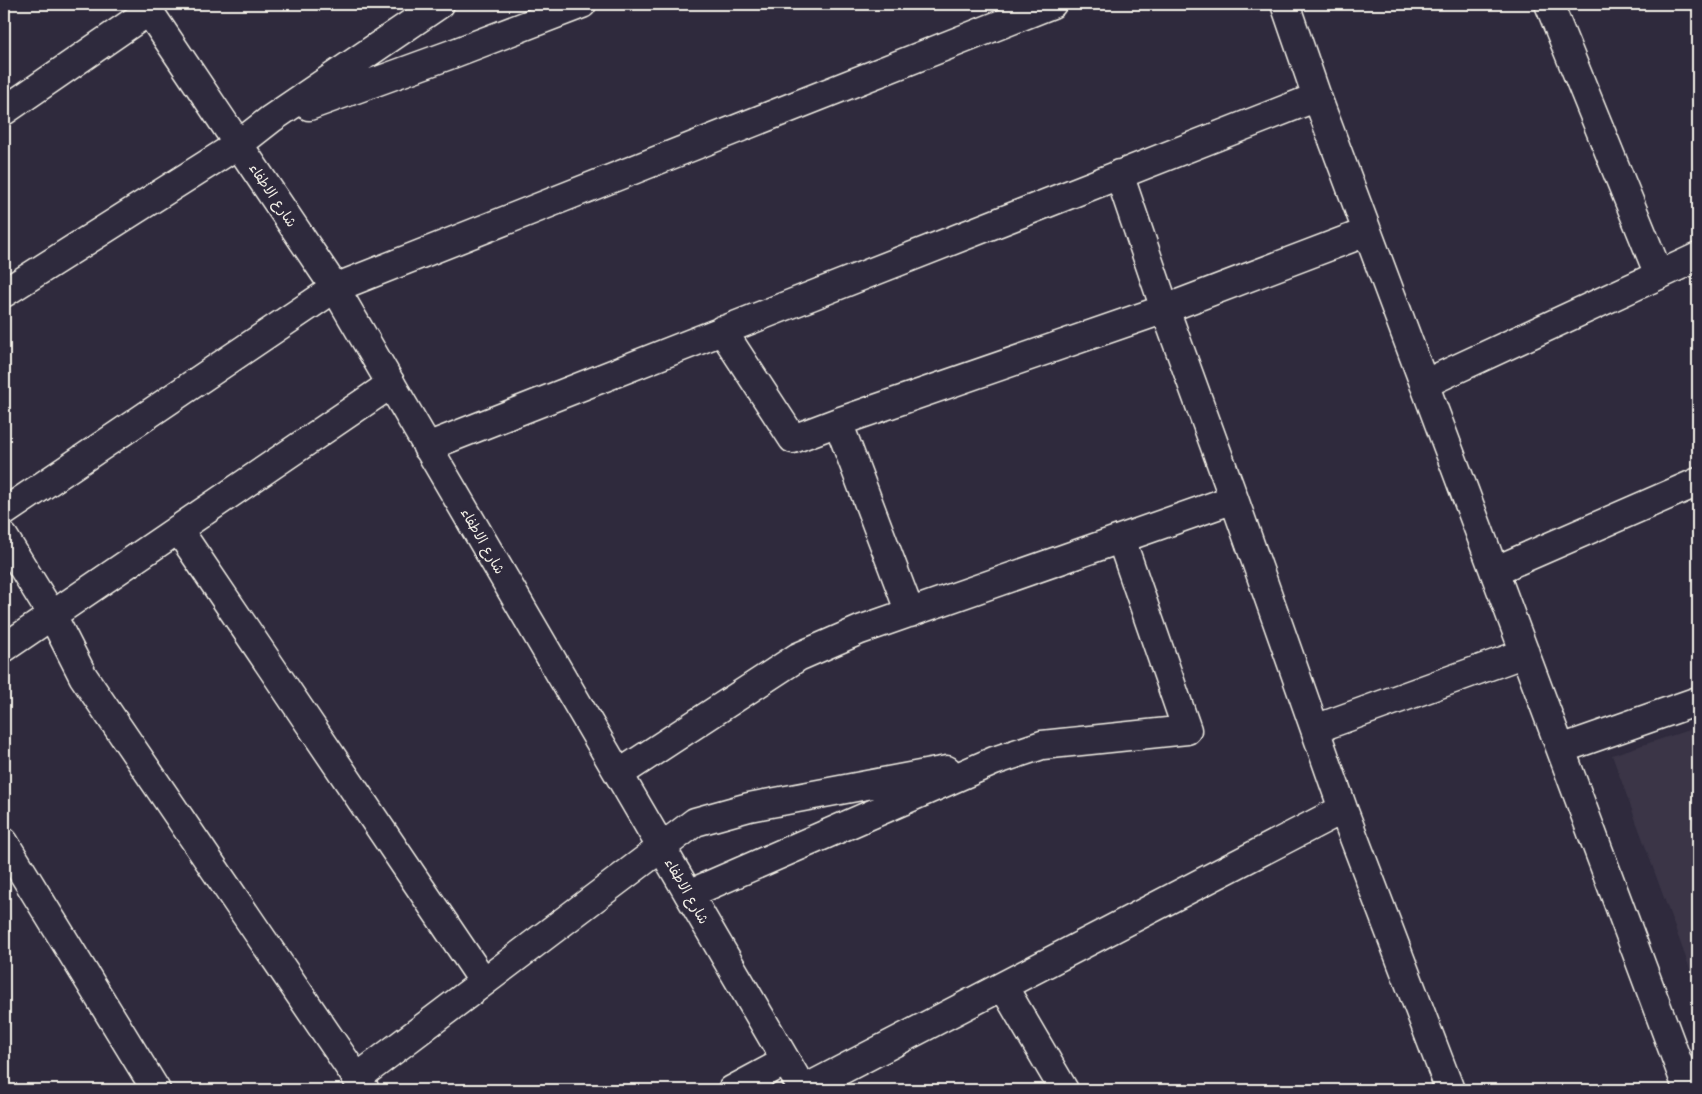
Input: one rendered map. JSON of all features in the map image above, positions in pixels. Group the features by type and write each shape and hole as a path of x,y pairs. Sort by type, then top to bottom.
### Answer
{"street":[{"path":"4,293 239,144 271,119 440,4"},
{"path":"271,119 452,54 582,4"},
{"path":"4,512 335,288 1052,4"},
{"path":"1285,4 1317,96 1688,1090"},
{"path":"1549,4 1659,275"},
{"path":"4,111 146,7"},
{"name":"شارع الاطفاء","path":"146,7 335,288 803,1090"},
{"path":"427,446 1317,96"},
{"path":"1119,174 1165,309 1343,809 1450,1090"},
{"path":"722,330 793,439 1165,309 1368,232"},
{"path":"1424,384 1698,257"},
{"path":"4,648 391,384"},
{"path":"838,422 910,612"},
{"path":"1494,571 1698,482"},
{"path":"619,774 798,657 860,630 1234,499"},
{"path":"178,529 484,982"},
{"path":"4,538 52,615 82,676 361,1084 484,982 696,822 750,807 994,761"},
{"path":"689,894 994,761 1042,745 1187,730 1121,539"},
{"path":"1315,729 1525,653"},
{"path":"1561,749 1698,701"},
{"path":"803,1090 1343,809"},
{"path":"4,842 156,1090"},
{"path":"1003,986 1064,1090"},
{"path":"732,1090 786,1061"}],"shaded area":[{"path":"1698,727 1698,991 1612,755"}]}
